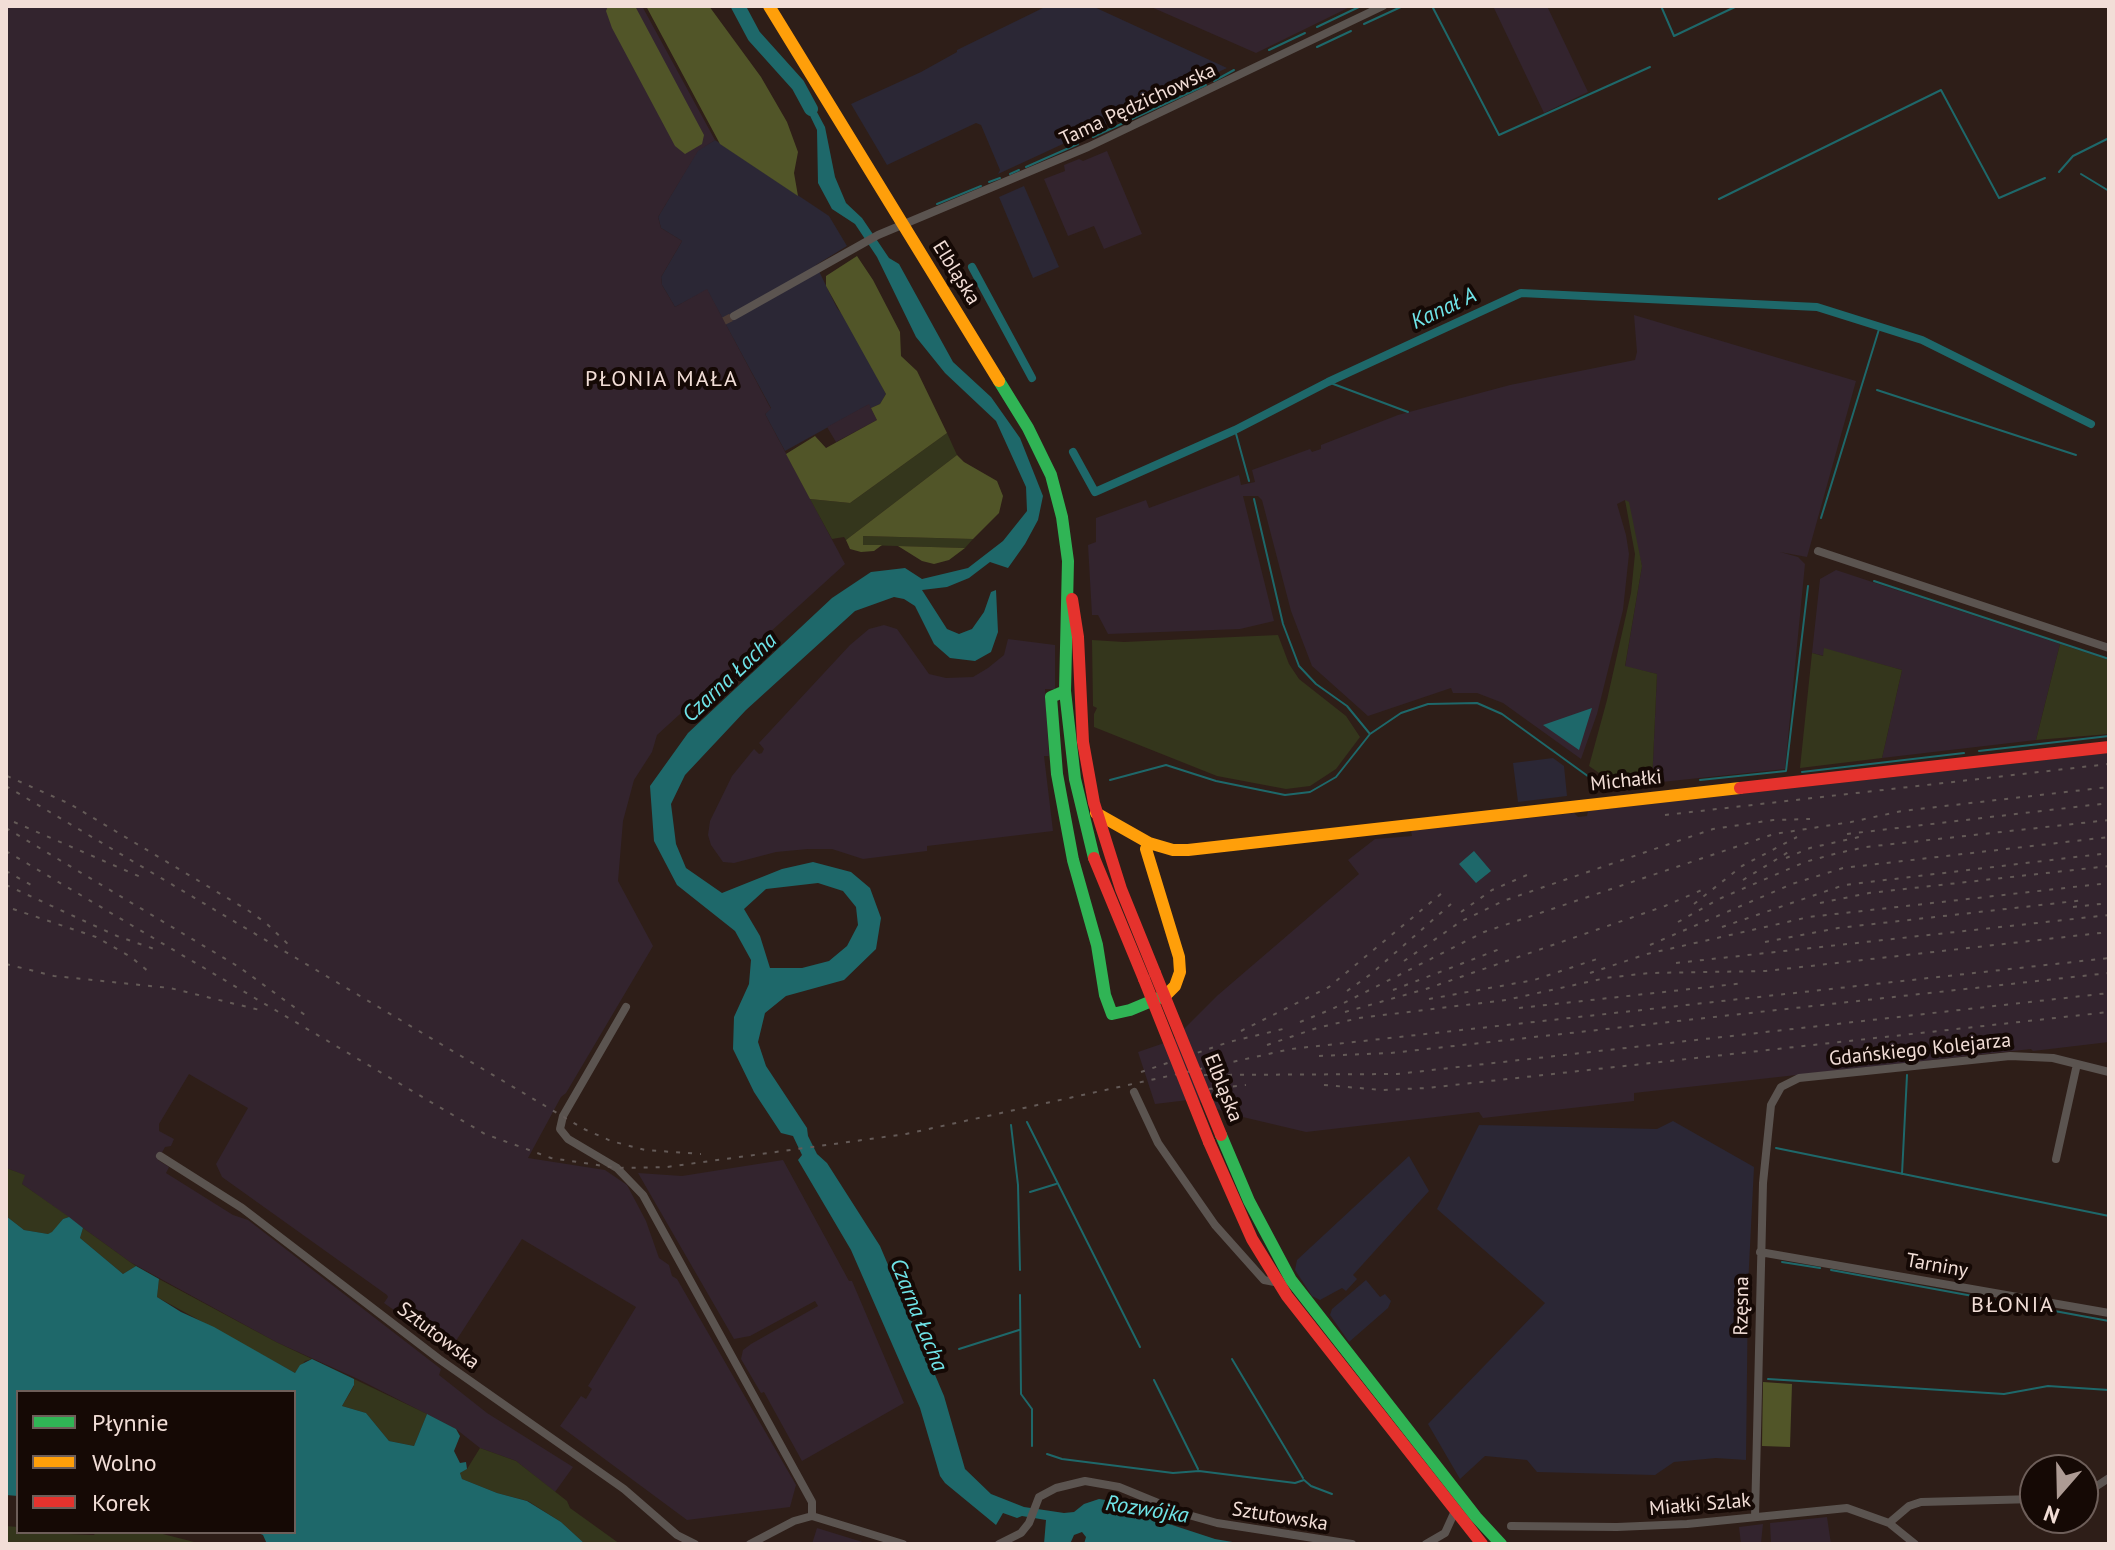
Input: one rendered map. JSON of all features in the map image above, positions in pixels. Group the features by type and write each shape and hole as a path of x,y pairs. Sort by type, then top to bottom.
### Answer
{"main road":[{"name":"Elbląska","path":"769,6 1028,428 1055,488 1062,517 1078,637 1083,742 1096,813 1149,976 1209,1142 1252,1239 1482,1544"},
{"name":"Elbląska","path":"1069,576 1065,691 1075,779 1087,831 1112,906 1149,976 1285,1282 1501,1544"},
{"path":"1065,691 1051,697 1057,774 1067,834 1112,1014 1166,995 1175,986 1180,972 1179,957 1146,849 1149,843"},
{"name":"Michałki","path":"1096,813 1149,843 1173,850 1188,850 2109,747"},
{"path":"1104,840 1121,827"},
{"path":"1067,834 1087,831"}],"street":[{"name":"Tama Pędzichowska","path":"734,316 878,235 1088,147 1383,6"},
{"path":"1818,551 2109,648"},
{"path":"626,1007 563,1116 560,1129 568,1139 617,1168 643,1195 812,1502 812,1516"},
{"name":"Gdańskiego Kolejarza","path":"1773,1098 1781,1087 1799,1078 2010,1056 2033,1056 2109,1072"},
{"path":"2056,1159 2077,1064"},
{"name":"Elbląska","path":"1134,1092 1158,1143 1196,1201 1264,1280 1285,1282"},
{"name":"Rzęsna","path":"1755,1517 1760,1252 1763,1183 1773,1098"},
{"name":"Sztutowska","path":"160,1156 242,1208 439,1359 624,1489 677,1535 695,1544"},
{"name":"Tarniny","path":"1760,1252 2109,1313"},
{"name":"Sztutowska","path":"999,1544 1021,1533 1029,1523 1039,1497 1056,1488 1095,1481 1217,1523 1352,1544"},
{"path":"1889,1523 1909,1506 1921,1502 2019,1499"},
{"name":"Miałki Szlak","path":"1511,1526 1617,1527 1847,1508 1889,1523 1915,1544"},
{"path":"1426,1544 1436,1541 1445,1533 1455,1511"},
{"path":"750,1544 794,1521 812,1516 903,1544"},
{"path":"1902,1534 1904,1544"}],"shaded area":[{"path":"6,6 642,6 715,140 698,151 658,217 661,228 682,241 661,277 662,285 675,307 707,289 771,409 765,414 845,564 657,735 652,752 634,780 623,821 618,881 653,946 561,1097 528,1158 605,1170 627,1185 646,1221 659,1258 669,1265 672,1276 677,1279 796,1485 790,1507 687,1520 560,1426 581,1396 586,1399 592,1389 588,1386 636,1307 522,1239 450,1350 384,1303 387,1295 222,1177 216,1164 248,1108 189,1074 159,1124 159,1131 174,1139 158,1160 169,1167 166,1173 233,1215 248,1220 441,1369 439,1375 487,1413 573,1467 555,1492 516,1461 480,1448 456,1429 276,1342 130,1262 22,1184 24,1175 6,1168"},
{"path":"1047,6 1092,6 1227,68 998,174 1000,170 981,125 976,123 887,165 851,104 921,72 957,50"},
{"path":"1149,6 1352,6 1256,53"},
{"path":"1493,6 1547,6 1588,92 1544,113"},
{"path":"715,140 829,216 847,246 816,265 886,394 880,404 871,408 868,405 785,451 765,414 771,408 707,290 675,307 662,285 661,277 682,241 661,228 658,217 698,150"},
{"path":"1107,151 1142,234 1104,249 1094,226 1068,236 1044,179 1065,171 1064,165"},
{"path":"1024,186 1059,267 1033,278 999,197"},
{"path":"1634,315 1856,381 1807,557 1780,552 1798,557 1805,564 1785,769 1652,783 1657,674 1625,667 1642,566 1625,500 1617,504 1629,554 1623,610 1597,714 1581,759 1503,703 1477,693 1453,693 1451,688 1368,716 1312,666 1291,611 1262,500 1258,496 1243,496 1274,621 1240,629 1108,634 1098,615 1092,615 1088,545 1096,542 1096,518 1146,500 1149,508 1239,475 1241,485 1255,482 1252,470 1310,449 1312,452 1321,449 1321,445 1398,415 1510,385 1635,360"},
{"path":"869,404 877,420 836,442 827,427"},
{"path":"1836,570 2060,644 2036,740 1882,758 1902,670 1824,649 1824,656 1812,653 1820,579"},
{"path":"884,625 897,629 929,674 946,678 973,677 988,668 1004,655 1008,639 1055,645 1055,689 1045,689 1049,756 1044,756 1053,831 927,846 927,851 863,859 832,849 808,849 776,852 734,863 723,862 708,835 710,821 732,776 754,749 762,753 764,749 759,743 850,645 869,629"},
{"path":"2109,753 2109,1042 1634,1093 1634,1101 1483,1118 1479,1112 1306,1132 1230,1114 1197,1099 1155,1104 1138,1052 1173,1040 1218,995 1359,874 1348,860 1375,839 1412,836 1411,831 1574,813 1578,817 1587,816 1588,811"},
{"path":"1553,758 1564,766 1567,796 1518,802 1513,763"},
{"path":"1673,1121 1754,1167 1748,1286 1746,1460 1716,1458 1674,1462 1655,1475 1537,1472 1527,1460 1485,1456 1460,1479 1428,1424 1545,1303 1437,1209 1479,1125 1657,1129"},
{"path":"1409,1156 1429,1191 1353,1275 1357,1279 1346,1291 1342,1288 1320,1300 1312,1296 1295,1270 1297,1260"},
{"path":"783,1160 849,1281 852,1281 904,1403 802,1461 764,1392 761,1393 741,1359 743,1350 751,1344 818,1306 815,1301 750,1336 734,1339 638,1173 682,1176"},
{"path":"1366,1280 1380,1297 1385,1294 1391,1301 1388,1308 1349,1342 1330,1315 1332,1309"},
{"path":"1827,1517 1831,1544 1771,1544 1770,1523"},
{"path":"1763,1524 1761,1543 1741,1544 1739,1527"},
{"path":"817,1528 869,1544 812,1544"}],"green space":[{"path":"608,6 635,6 704,135 702,144 685,154 675,146 612,28 606,11"},
{"path":"646,6 709,6 761,77 787,122 798,152 794,173 798,196 720,144"},
{"path":"857,256 900,332 901,356 917,371 947,433 850,503 810,499 786,454 815,436 826,448 877,420 871,408 880,404 886,394 826,286 826,276"},
{"path":"947,433 957,455 846,540 844,537 832,539 810,499 850,503"},
{"path":"957,455 997,481 1003,496 999,513 973,539 863,536 863,545 882,545 874,551 850,549 846,540"},
{"path":"1625,500 1629,502 1642,566 1625,666 1657,674 1652,783 1619,787 1589,766 1631,593 1635,554"},
{"path":"863,536 973,539 965,548 863,545"},
{"path":"898,546 965,548 949,560 934,564 922,561"},
{"path":"1278,635 1289,664 1299,679 1346,716 1360,737 1336,769 1310,786 1286,789 1217,776 1094,727 1097,708 1093,706 1092,640 1124,642"},
{"path":"2060,644 2109,660 2109,734 2036,740"},
{"path":"1824,648 1902,670 1882,758 1800,768 1812,653 1823,656"},
{"path":"6,1168 25,1175 22,1184 69,1217 48,1234 24,1230 6,1216"},
{"path":"83,1228 136,1266 123,1274 80,1238"},
{"path":"159,1279 312,1359 305,1361 295,1373 157,1297"},
{"path":"354,1379 427,1414 414,1446 389,1441 366,1413 342,1406 354,1386"},
{"path":"1763,1382 1792,1384 1790,1447 1762,1446"},
{"path":"480,1448 516,1461 567,1501 570,1508 620,1544 585,1544 561,1522 528,1501 462,1479 460,1473 467,1469"},
{"path":"6,1526 16,1527 16,1534 163,1534 202,1544 6,1544"}],"water":[{"path":"796,87 810,99 825,127 835,177 846,203 862,218 889,258 899,264 953,362 991,397 1020,438 1043,496 1038,520 1008,568 990,562 969,578 947,587 922,590 947,629 959,634 972,629 984,612 991,592 996,590 998,632 991,652 975,661 950,658 934,644 915,606 904,599 894,597 855,611 746,710 685,775 671,804 676,844 686,868 722,893 782,869 813,862 851,872 870,888 881,918 876,949 844,980 786,996 765,1013 758,1042 766,1066 807,1128 817,1154 827,1163 880,1246 944,1396 965,1469 991,1494 1024,1507 1064,1513 1074,1512 1084,1504 1099,1499 1112,1501 1215,1539 1244,1544 1084,1544 1086,1537 1082,1532 1074,1535 1070,1544 1044,1544 1046,1520 1017,1518 1003,1513 996,1525 945,1483 940,1476 920,1408 851,1250 798,1160 802,1155 793,1136 781,1133 754,1092 733,1049 734,1017 749,984 751,960 735,931 677,885 654,841 650,786 688,733 832,598 871,572 905,568 922,579 968,568 1003,541 1027,511 1026,487 996,421 945,373 916,337 877,257 855,224 832,209 818,183 817,130","holes":["818,883 843,891 856,907 858,925 847,946 829,961 802,968 770,968 760,936 744,909 766,889"]},
{"path":"1592,708 1579,750 1543,725"},
{"path":"1474,851 1491,871 1476,883 1459,864"},
{"path":"6,1216 24,1230 48,1234 69,1217 83,1228 80,1238 123,1274 136,1266 159,1279 157,1297 181,1312 295,1373 300,1365 312,1359 354,1379 354,1385 342,1406 366,1413 389,1441 414,1446 427,1414 456,1429 460,1436 454,1451 460,1463 466,1462 467,1469 460,1473 462,1479 527,1501 561,1522 585,1544 267,1544 261,1534 296,1534 296,1390 16,1390 16,1496 6,1495"}],"waterway":[{"name":"Czarna Łacha","path":"738,6 754,36 798,85 811,109"},
{"path":"1317,27 1361,6"},
{"path":"1364,24 1403,6"},
{"path":"1432,6 1499,135 1650,67"},
{"path":"1661,6 1674,36 1737,6"},
{"path":"1317,47 1351,31"},
{"path":"1269,50 1305,33"},
{"path":"1214,81 1234,70"},
{"path":"1093,137 1206,85"},
{"path":"1719,199 1941,90 1999,198 2045,178"},
{"path":"2059,172 2073,156 2109,138"},
{"path":"1026,167 1078,144"},
{"path":"1010,174 1019,170"},
{"path":"2081,174 2109,191"},
{"path":"989,182 1000,178"},
{"path":"937,204 981,186"},
{"name":"Kanał A","path":"972,267 1032,378"},
{"name":"Kanał A","path":"1073,452 1095,492 1235,430 1328,382 1521,293 1817,307 1922,340 2091,424"},
{"path":"1821,518 1880,326"},
{"path":"1328,382 1408,412"},
{"path":"1877,390 2076,455"},
{"path":"1235,430 1249,481"},
{"path":"1110,780 1166,765 1216,781 1285,795 1310,792 1336,777 1370,734 1347,706 1316,684 1299,666 1283,624 1254,499"},
{"path":"1874,581 2109,659"},
{"path":"1700,780 1786,771 1808,586"},
{"path":"1370,734 1401,713 1428,704 1477,703 1502,714 1596,782"},
{"path":"1979,751 2109,736"},
{"path":"1802,772 1964,753"},
{"path":"1902,1174 1907,1075"},
{"path":"1027,1122 1140,1347"},
{"path":"1011,1125 1018,1185 1020,1270"},
{"path":"1776,1148 2109,1216"},
{"path":"1030,1192 1056,1184"},
{"path":"1782,1262 1820,1268"},
{"path":"1831,1270 2109,1321"},
{"path":"1020,1295 1021,1394 1032,1409 1032,1446"},
{"path":"959,1349 1019,1330"},
{"path":"1232,1359 1303,1478"},
{"path":"1768,1379 2004,1394 2048,1386 2109,1390"},
{"path":"1154,1380 1198,1469"},
{"path":"1047,1454 1062,1459 1173,1473 1199,1471 1295,1483 1304,1480 1332,1494"}],"tunnel":[{"path":"724,321 734,316"}],"railway":[{"path":"1665,815 2109,764"},
{"path":"7,776 70,804 249,911 293,949"},
{"path":"6,786 584,1129 611,1141 645,1150 701,1154"},
{"path":"1300,1022 1484,932 1774,834 1902,811 2109,787"},
{"path":"1847,834 2109,803"},
{"path":"1404,961 1460,922 1503,901 1713,829 1773,820 1810,819"},
{"path":"1678,922 1719,899 1805,862 1838,853 1866,847 2109,820"},
{"path":"14,822 143,878"},
{"path":"6,828 239,967 305,1015"},
{"path":"1694,904 1742,866 1797,837"},
{"path":"1786,858 1810,848 1859,837"},
{"path":"1650,945 1792,884 1843,868 2109,837"},
{"path":"6,851 485,1134 551,1158 617,1168 667,1167 906,1134 1291,1049 2109,958"},
{"path":"1743,880 1790,851"},
{"path":"1722,927 1844,885 2109,853"},
{"path":"1820,903 1869,893 2109,866"},
{"path":"6,871 31,885"},
{"path":"1461,912 1492,890 1527,875"},
{"path":"1590,973 1647,954 1809,917 2109,883"},
{"path":"6,885 117,936 160,951"},
{"path":"1345,1012 1426,989 1665,906 1704,889"},
{"path":"1241,1031 1329,987 1442,893"},
{"path":"1765,942 1838,928 2085,900"},
{"path":"2073,907 2109,903"},
{"path":"1347,991 1451,904"},
{"path":"13,909 96,937 131,957 149,972"},
{"path":"1676,963 2109,915"},
{"path":"1267,1045 1359,1018 1506,1000 1606,978 1649,973 1766,971 2109,932"},
{"path":"1393,990 1505,947"},
{"path":"1429,999 1534,980 1603,957"},
{"path":"6,964 54,976 170,988 264,1011"},
{"path":"1319,1056 1391,1053 2109,973"},
{"path":"1519,1008 1745,983"},
{"path":"1204,1075 1397,1074 2109,993"},
{"path":"1324,1085 1382,1090 1427,1088 2109,1012"},
{"path":"1141,1072 1229,1042 1283,1029"},
{"path":"1209,1089 1246,1085"}],"traffic: fast":[{"path":"999,381 1028,428 1051,475 1062,517 1068,561 1065,691 1075,779 1094,858"},
{"path":"1065,691 1051,697 1057,774 1073,860 1097,945 1105,995 1112,1014 1166,995"},
{"path":"1221,1135 1249,1201 1291,1280 1476,1517 1501,1544"}],"traffic: slow":[{"path":"769,6 999,381"},
{"path":"1096,813 1149,843 1173,850 1188,850 1740,788"},
{"path":"1149,843 1146,849 1179,957 1180,972 1175,986 1166,995"}],"traffic: jam":[{"path":"1072,599 1078,637 1083,742 1094,803 1121,889 1155,973"},
{"path":"1740,788 2109,747"},
{"path":"1094,858 1144,979"},
{"path":"1155,973 1221,1135"},
{"path":"1144,979 1209,1142"},
{"path":"1209,1142 1252,1239 1287,1296 1482,1544"}],"district":[{"name":"PŁONIA MAŁA","path":"662,380"},
{"name":"BŁONIA","path":"2013,1306"}],"water label":[{"name":"Rozwójka","path":"1147,1510"}]}
